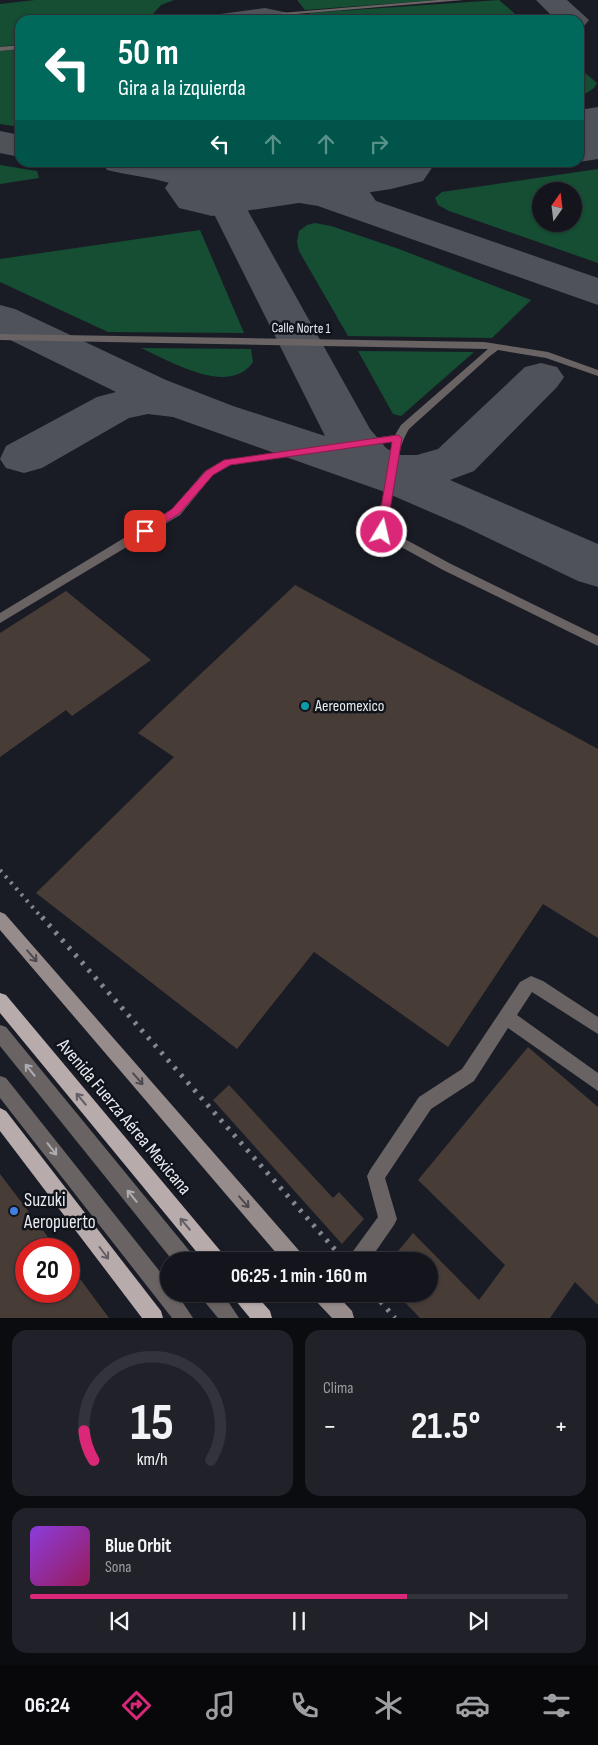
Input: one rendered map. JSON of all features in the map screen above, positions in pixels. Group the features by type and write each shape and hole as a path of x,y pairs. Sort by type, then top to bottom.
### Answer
{"main road":[{"name":"Avenida Fuerza Aérea Mexicana","path":"0,1001 209,1252"},
{"path":"0,1117 154,1318"},
{"path":"249,1302 262,1318"}],"street":[{"path":"0,919 287,1252"},
{"path":"332,1302 344,1318"}],"lane":[{"path":"284,13 461,0"},
{"path":"0,49 15,48"},
{"name":"Calle Norte 1","path":"0,337 498,346 548,355 598,373"},
{"path":"368,545 382,532 398,438 405,427 498,346"},
{"path":"0,619 176,512 216,467 228,462 398,438"},
{"path":"382,532 446,567 598,641"},
{"path":"365,1252 388,1220 376,1176 424,1103 468,1075 526,987 531,984 598,1026"},
{"path":"506,1017 598,1083"},
{"path":"0,1033 178,1252"},
{"path":"0,1084 184,1318"},
{"path":"217,1302 230,1318"}],"green space":[{"path":"35,0 174,0 161,5 154,15 15,15 15,45 0,47 0,4"},
{"path":"297,0 438,0 305,10"},
{"path":"499,0 516,15 311,15 309,13"},
{"path":"15,50 15,126 0,124 0,51"},
{"path":"584,72 597,83 594,88 584,95"},
{"path":"0,165 37,171 39,178 0,184"},
{"path":"598,169 598,263 449,211 438,205 435,198 442,192"},
{"path":"315,223 331,226 399,249 531,300 492,338 348,336 299,251 297,242 299,231 307,225"},
{"path":"200,230 244,333 108,332 0,282 0,259"},
{"path":"141,348 251,349 253,362 242,372 229,376 215,376 183,367"},
{"path":"358,351 474,352 401,416 393,414"}],"building":[{"path":"295,585 598,749 598,938 543,904 448,1047 314,952 237,1049 36,893 174,757 138,733"},
{"path":"66,591 151,660 72,716 66,710 0,757 0,633"},
{"path":"528,1047 598,1107 598,1305 575,1282 550,1318 420,1318 405,1302 438,1302 438,1258 479,1300 505,1265 418,1180"},
{"path":"229,1085 333,1198 339,1192 364,1219 342,1244 213,1100"},
{"name":"Suzuki Aeropuerto","path":"0,1174 49,1238 15,1238 15,1303 80,1303 80,1279 109,1318 0,1318"},
{"path":"413,1233 432,1252 397,1252"}],"taxiway":[{"path":"550,0 568,15"},
{"path":"0,142 15,145"},
{"path":"150,167 326,196 598,292"},
{"path":"361,207 350,192 353,180 378,167"},
{"path":"178,173 205,184 217,192 227,203 349,436 368,459 392,474"},
{"path":"0,318 149,390 216,417 400,479 482,513 598,567"},
{"path":"391,471 420,472 456,460 541,377"},
{"path":"24,457 114,407 148,400 179,403"}],"runway":[{"path":"584,135 598,133"},
{"path":"212,188 357,167"}],"railway":[{"path":"0,870 43,919"},
{"path":"42,917 337,1252"},
{"path":"381,1302 395,1318"}],"place":[{"name":"Aereomexico","path":"305,706"},
{"name":"Suzuki Aeropuerto","path":"14,1211"}],"route":[{"path":"145,531 176,512 209,473 216,467 228,462 398,438 394,451 382,532"}]}
